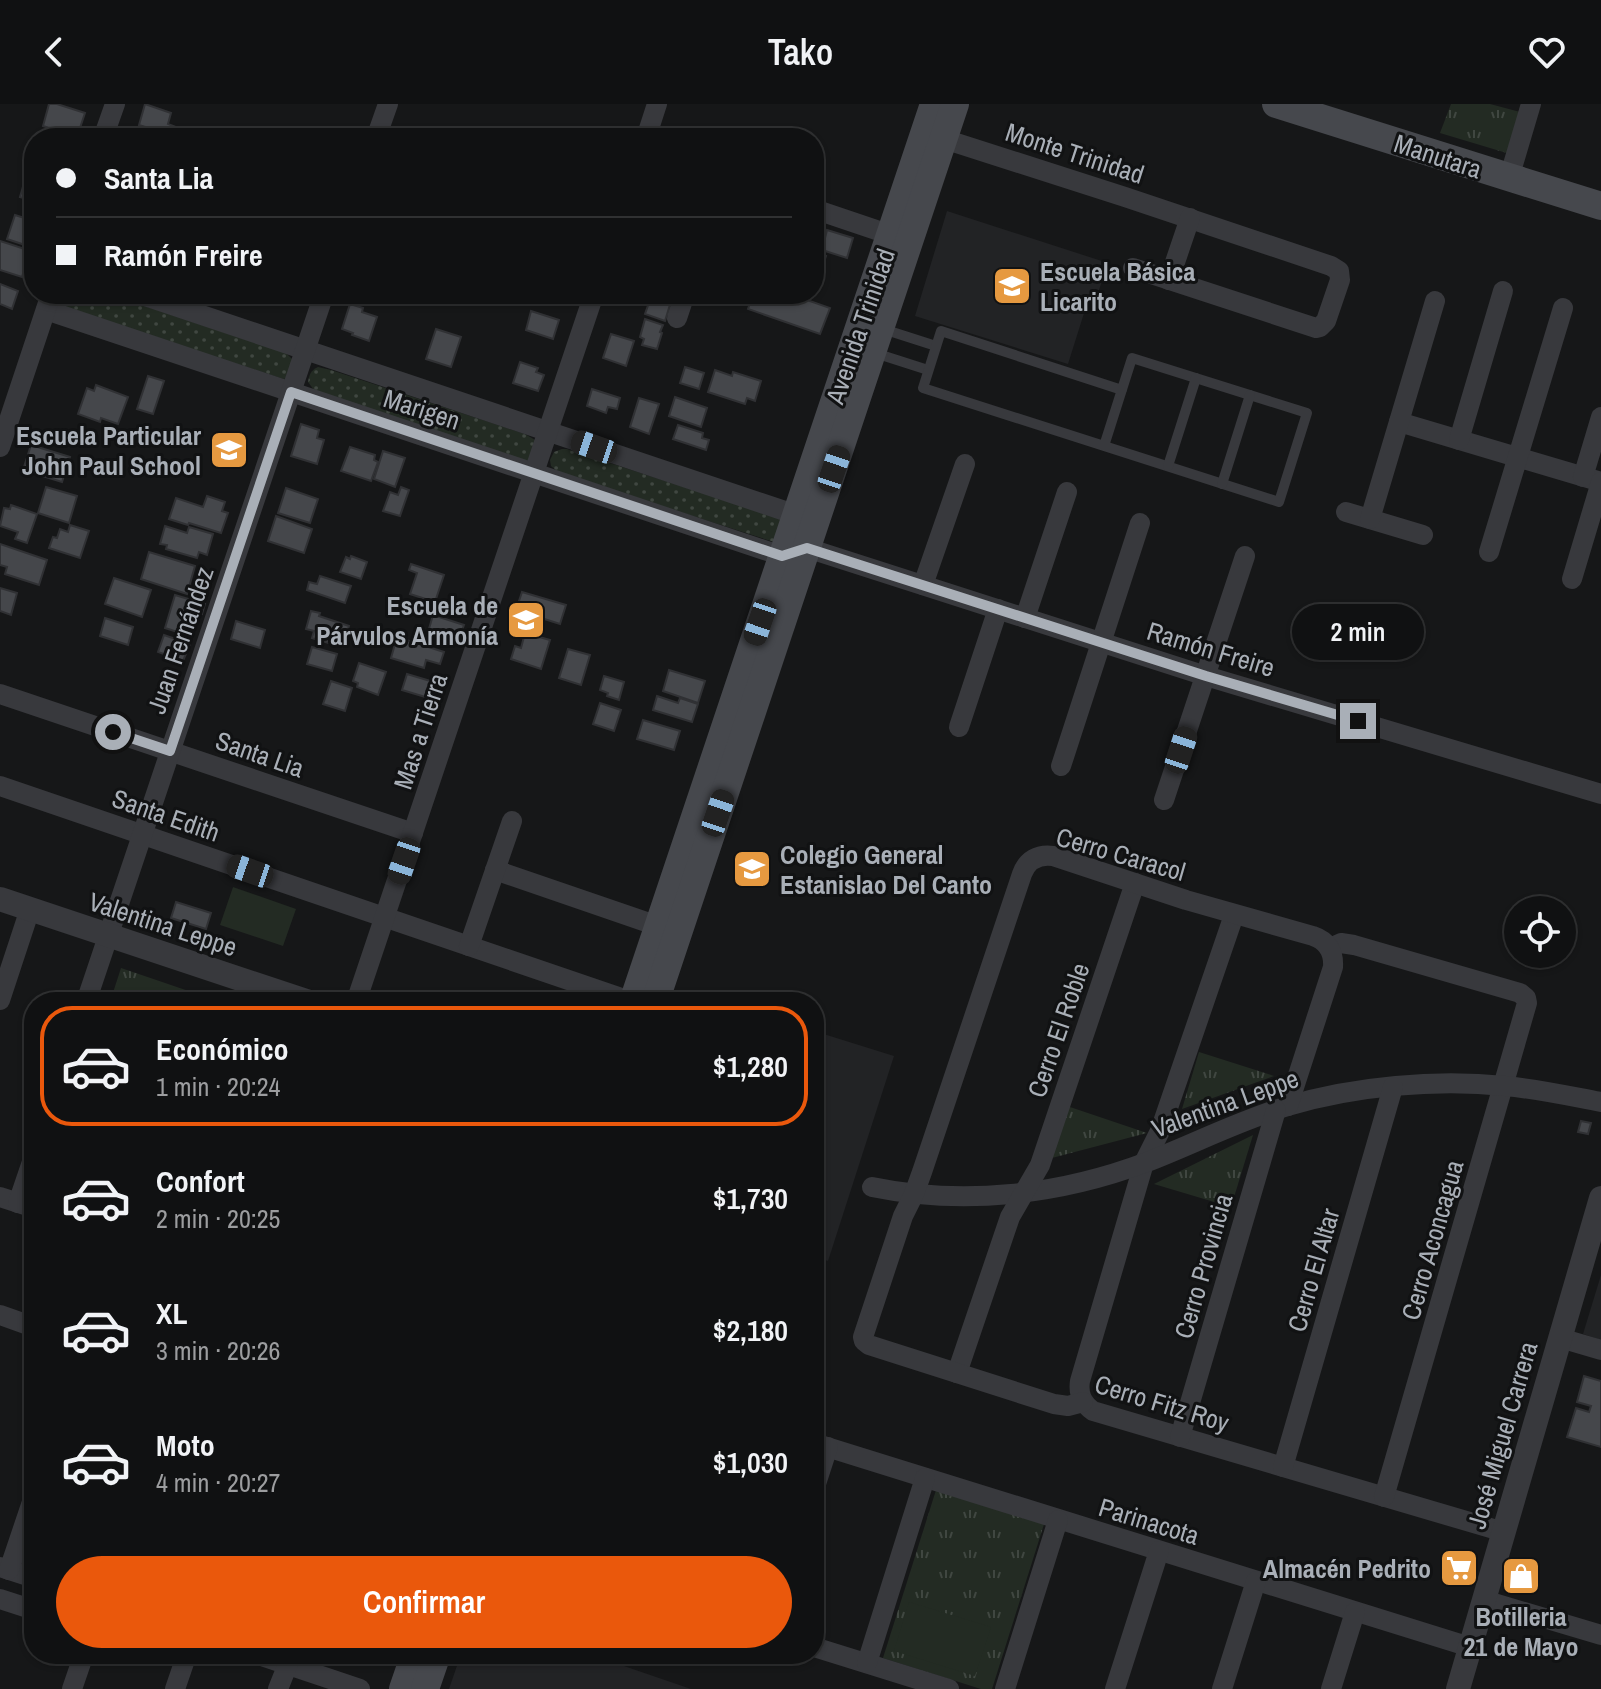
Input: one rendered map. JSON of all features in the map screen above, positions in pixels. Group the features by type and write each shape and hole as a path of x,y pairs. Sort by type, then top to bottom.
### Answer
{"main road":[{"name":"Avenida Trinidad","path":"658,992 794,552 796,515 934,104"},
{"name":"Avenida Trinidad","path":"636,992 794,552 877,341 955,104"},
{"name":"Manutara","path":"1279,105 1601,206"},
{"path":"403,1689 412,1664"},
{"path":"425,1689 434,1664"}],"street":[{"path":"107,128 115,104"},
{"path":"380,128 388,104"},
{"path":"649,128 657,104"},
{"path":"1509,178 1531,104"},
{"name":"Monte Trinidad","path":"944,139 1331,266 1339,271 1340,280 1326,321 1316,328 1133,268"},
{"path":"824,212 891,235"},
{"path":"1169,280 1190,218"},
{"path":"1459,440 1503,291"},
{"path":"1370,519 1435,301"},
{"path":"0,447 47,304"},
{"name":"Marigen","path":"53,304 291,392 534,473 794,552"},
{"name":"Marigen","path":"169,304 796,515"},
{"name":"Juan Fernández","path":"89,992 321,304"},
{"name":"Mas a Tierra","path":"359,992 591,304"},
{"path":"677,318 682,304"},
{"path":"1489,552 1563,308"},
{"path":"1572,579 1595,480 1601,417"},
{"path":"1399,422 1595,480"},
{"path":"923,585 965,464"},
{"path":"1025,618 1067,492"},
{"path":"1346,512 1423,535"},
{"path":"1061,766 1140,523"},
{"name":"Ramón Freire","path":"794,552 923,585 1206,676 1601,794"},
{"path":"1164,800 1245,556"},
{"path":"959,727 998,609"},
{"name":"Santa Lia","path":"0,694 413,833"},
{"name":"Santa Edith","path":"0,786 604,992"},
{"path":"469,946 512,821"},
{"name":"Cerro Caracol","path":"914,1194 1024,868 1035,858 1047,855 1320,939 1330,948"},
{"path":"495,870 658,926"},
{"name":"Cerro El Roble","path":"957,1373 1010,1217 1040,1165 1135,883"},
{"name":"Valentina Leppe","path":"0,899 108,935 259,992"},
{"path":"0,1000 30,909"},
{"path":"1083,1402 1080,1381 1144,1163 1160,1131 1234,915"},
{"name":"Cerro Aconcagua","path":"1330,948 1341,943 1354,945 1520,993 1526,998 1527,1008 1508,1064 1384,1497"},
{"path":"1282,1108 1333,967 1330,948"},
{"name":"Valentina Leppe","path":"872,1187 914,1194 966,1197 1025,1192 1082,1181 1144,1163 1282,1108 1344,1093 1393,1087 1445,1083 1504,1086 1601,1102"},
{"name":"Cerro El Altar","path":"1283,1467 1393,1087"},
{"name":"Cerro Provincia","path":"1180,1437 1282,1108"},
{"path":"17,1203 24,1184"},
{"name":"Cerro Fitz Roy","path":"914,1194 903,1216 863,1337 869,1345 1054,1404 1068,1406 1083,1402 1093,1411 1504,1532"},
{"name":"José Miguel Carrera","path":"1458,1689 1601,1198"},
{"path":"0,1315 24,1323"},
{"path":"1560,1338 1601,1350"},
{"name":"Parinacota","path":"824,1446 1470,1647"},
{"path":"867,1663 925,1478"},
{"path":"24,1520 4,1568 24,1575"},
{"path":"1005,1689 1058,1520"},
{"path":"1115,1689 1159,1551"},
{"path":"1222,1689 1256,1581"},
{"path":"0,1599 24,1607"},
{"path":"1484,1600 1601,1635"},
{"path":"1331,1689 1355,1612"},
{"path":"824,1650 949,1689"},
{"path":"72,1689 81,1664"},
{"path":"175,1689 184,1664"},
{"path":"278,1689 288,1664"},
{"path":"302,1664 360,1689"}],"lane":[{"path":"1104,446 1122,390 1132,358 1307,413 1279,502 1168,466 1104,446 923,388 928,370 941,331 1122,390"},
{"path":"877,341 936,346"},
{"path":"877,341 928,370"},
{"path":"1168,466 1196,378"},
{"path":"1222,484 1250,395"}],"shaded area":[{"name":"Escuela Básica Licarito","path":"947,211 1108,263 1092,311 1085,310 1068,364 915,316"},
{"path":"824,1034 894,1056 828,1261 824,1260"},
{"path":"1601,1275 1601,1340 1583,1334"},
{"path":"458,1664 618,1664 691,1689 449,1689"}],"green space":[{"path":"1451,104 1490,104 1520,112 1510,154 1440,133"},
{"path":"138,304 286,353 294,361 289,377 284,379 71,311 64,305"},
{"path":"318,367 525,434 535,440 530,460 525,461 314,390 308,379"},
{"path":"562,449 785,520 777,543 559,473 551,466 550,460 554,452"},
{"path":"233,887 296,909 283,946 220,925"},
{"path":"121,968 191,992 113,992"},
{"path":"1199,1052 1274,1076 1182,1109"},
{"path":"1067,1106 1147,1133 1048,1159"},
{"path":"1253,1135 1231,1207 1154,1184"},
{"path":"937,1487 1045,1521 992,1689 981,1689 883,1658"},
{"path":"909,1602 991,1627 975,1676 894,1651"}],"building":[{"path":"49,104 85,113 80,128 43,126"},
{"path":"145,104 171,113 168,124 176,127 148,128 139,125"},
{"path":"15,215 24,218 24,245 7,239"},
{"path":"827,230 853,238 847,258 824,251"},
{"path":"0,241 24,249 22,277 0,270"},
{"path":"0,284 18,291 12,309 0,304"},
{"path":"350,304 377,317 369,341 342,329"},
{"path":"649,304 670,304 665,321 645,314"},
{"path":"750,304 819,304 830,308 820,334 748,309"},
{"path":"531,311 559,320 553,339 526,330"},
{"path":"645,319 663,325 657,349 642,345 644,339 640,337"},
{"path":"436,329 461,337 451,367 426,359"},
{"path":"611,334 634,341 626,366 603,358"},
{"path":"520,362 538,368 536,372 544,375 538,391 513,383"},
{"path":"685,367 704,373 699,389 680,383"},
{"path":"715,370 761,381 755,401 747,398 745,404 708,392"},
{"path":"148,376 164,381 153,414 137,409"},
{"path":"96,385 128,397 118,424 101,418 100,422 78,414 87,388 94,391"},
{"path":"592,389 620,398 617,409 608,407 606,413 587,406"},
{"path":"675,397 707,408 701,427 669,416"},
{"path":"639,398 659,404 649,434 630,427"},
{"path":"301,424 319,430 317,438 324,440 317,464 291,456"},
{"path":"678,425 703,433 702,438 709,440 706,450 673,439"},
{"path":"31,445 70,457 62,482 23,470"},
{"path":"350,447 375,455 374,460 378,462 371,481 341,471"},
{"path":"383,451 405,458 395,487 374,479"},
{"path":"46,487 77,496 69,523 38,513"},
{"path":"401,487 409,490 400,516 383,511 390,492 398,495"},
{"path":"286,488 318,499 310,523 278,513"},
{"path":"207,496 225,502 222,511 228,513 221,533 169,519 176,498 203,507"},
{"path":"11,505 37,514 27,543 15,539 18,532 0,526 4,508 10,509"},
{"path":"276,516 312,529 304,553 268,541"},
{"path":"70,525 89,531 80,558 49,548 60,529 68,532"},
{"path":"165,526 187,533 189,527 213,534 207,555 199,552 197,558 166,549 167,545 160,544"},
{"path":"0,544 47,560 39,585 5,574 7,567 0,565"},
{"path":"149,552 195,566 187,594 141,579"},
{"path":"351,556 367,562 361,579 340,572 346,557 350,559"},
{"path":"411,564 444,575 435,602 410,594 417,573 409,570"},
{"path":"320,576 351,586 345,603 307,590 309,582 317,584"},
{"path":"114,578 151,590 142,617 105,604"},
{"path":"0,588 17,593 11,615 0,611"},
{"path":"522,592 566,605 560,624 516,610"},
{"path":"175,595 205,604 202,614 194,611 187,635 165,628"},
{"path":"311,611 349,626 342,647 312,638 314,631 306,629"},
{"path":"433,615 464,625 459,639 448,636 445,645 426,639"},
{"path":"105,618 133,627 128,645 100,636"},
{"path":"236,621 265,630 260,648 231,639"},
{"path":"525,633 550,640 541,669 511,659 515,646 521,648"},
{"path":"164,635 190,644 183,661 158,652"},
{"path":"397,637 444,652 440,664 426,660 424,668 391,658"},
{"path":"312,647 337,654 332,671 307,664"},
{"path":"568,649 590,655 581,685 559,678"},
{"path":"359,663 386,672 378,695 357,687 358,683 353,681"},
{"path":"669,670 705,681 698,703 663,691"},
{"path":"407,674 437,683 432,699 402,690"},
{"path":"604,676 624,682 619,700 600,690"},
{"path":"331,681 352,688 345,711 323,704"},
{"path":"657,696 678,703 680,698 698,704 692,722 653,710"},
{"path":"600,703 621,710 614,731 593,724"},
{"path":"643,720 680,731 674,750 637,739"},
{"path":"176,902 211,913 206,929 171,918"},
{"path":"1581,1121 1591,1123 1588,1134 1578,1132"},
{"path":"1584,1376 1601,1381 1601,1447 1567,1437 1576,1408 1589,1412 1591,1406 1577,1402"},
{"name":"Almacén Pedrito","path":"1456,1560 1467,1563 1463,1576 1452,1572"},
{"name":"Botilleria 21 de Mayo","path":"1514,1568 1532,1573 1527,1590 1515,1586 1511,1579"}],"place":[{"name":"Escuela Básica Licarito","path":"1012,286"},
{"name":"Escuela Particular John Paul School","path":"229,450"},
{"name":"Escuela de Párvulos Armonía","path":"526,620"},
{"name":"Colegio General Estanislao Del Canto","path":"752,869"},
{"name":"Almacén Pedrito","path":"1459,1568"},
{"name":"Botilleria 21 de Mayo","path":"1521,1576"}],"route":[{"path":"113,732 170,751 291,392 782,556 807,548 1206,676 1358,721"}]}
